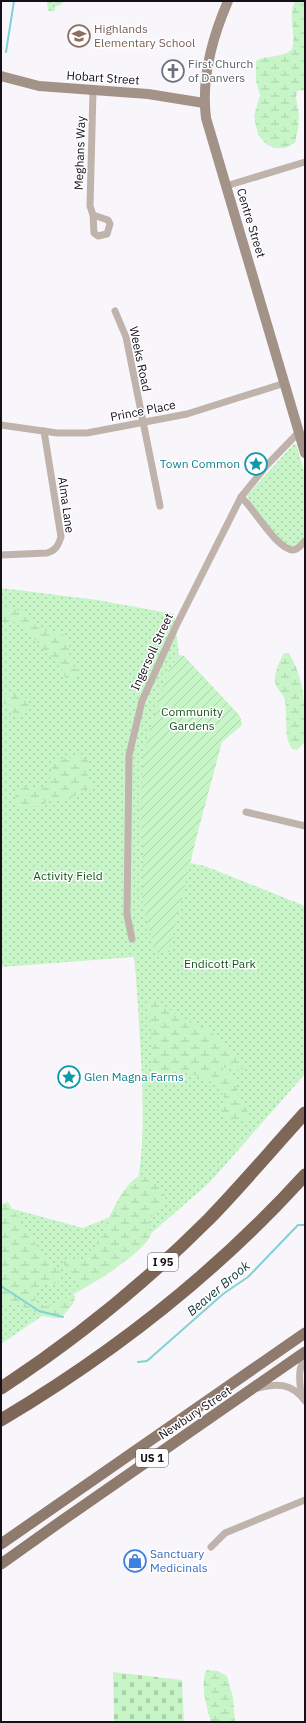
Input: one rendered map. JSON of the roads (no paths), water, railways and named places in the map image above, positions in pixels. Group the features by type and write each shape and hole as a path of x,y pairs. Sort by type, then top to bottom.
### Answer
{"highway":[{"name":"I 95","path":"1,1388 78,1333 116,1303 179,1248 220,1207 305,1113"},
{"name":"I 95","path":"1,1420 53,1388 149,1319 219,1259 269,1212 305,1175"}],"main road":[{"name":"Centre Street","path":"228,1 215,36 209,59 204,91 204,103 208,124 305,453"},
{"name":"Hobart Street","path":"2,79 39,86 148,94 204,103"},
{"name":"Newbury Street","path":"1,1544 305,1333"},
{"name":"Newbury Street","path":"1,1564 122,1478 252,1390 305,1352"}],"street":[{"name":"Meghans Way","path":"93,91 90,206 93,215"},
{"path":"226,186 305,162"},
{"name":"Weeks Road","path":"115,311 126,337 160,506"},
{"name":"Prince Place","path":"1,425 74,434 201,410 285,383"},
{"name":"Alma Lane","path":"1,555 47,553 54,551 59,543 61,537 44,431"},
{"name":"Ingersoll Street","path":"132,939 127,915 129,755 142,700 174,630 241,497 267,465 299,432"},
{"path":"241,497 277,540 285,546 292,550 297,549 305,541"},
{"path":"246,812 305,826"},
{"path":"303,1398 299,1372 301,1364 305,1358"},
{"path":"252,1390 273,1384 279,1384 289,1387 303,1398"},
{"path":"211,1547 225,1533 305,1500"}],"waterway":[{"path":"6,52 14,1"},
{"name":"Beaver Brook","path":"138,1362 147,1361 223,1294 248,1277 298,1225 305,1225"},
{"name":"Beaver Brook","path":"1,1286 39,1311 63,1317"}],"place":[{"name":"Highlands Elementary School","path":"79,36"},
{"name":"First Church of Danvers","path":"173,71"},
{"name":"Town Common","path":"256,464"},
{"name":"Glen Magna Farms","path":"69,1077"},
{"name":"Sanctuary Medicinals","path":"135,1561"}],"park label":[{"name":"Community Gardens","path":"192,719"},
{"name":"Activity Field","path":"68,876"},
{"name":"Endicott Park","path":"220,964"}]}
